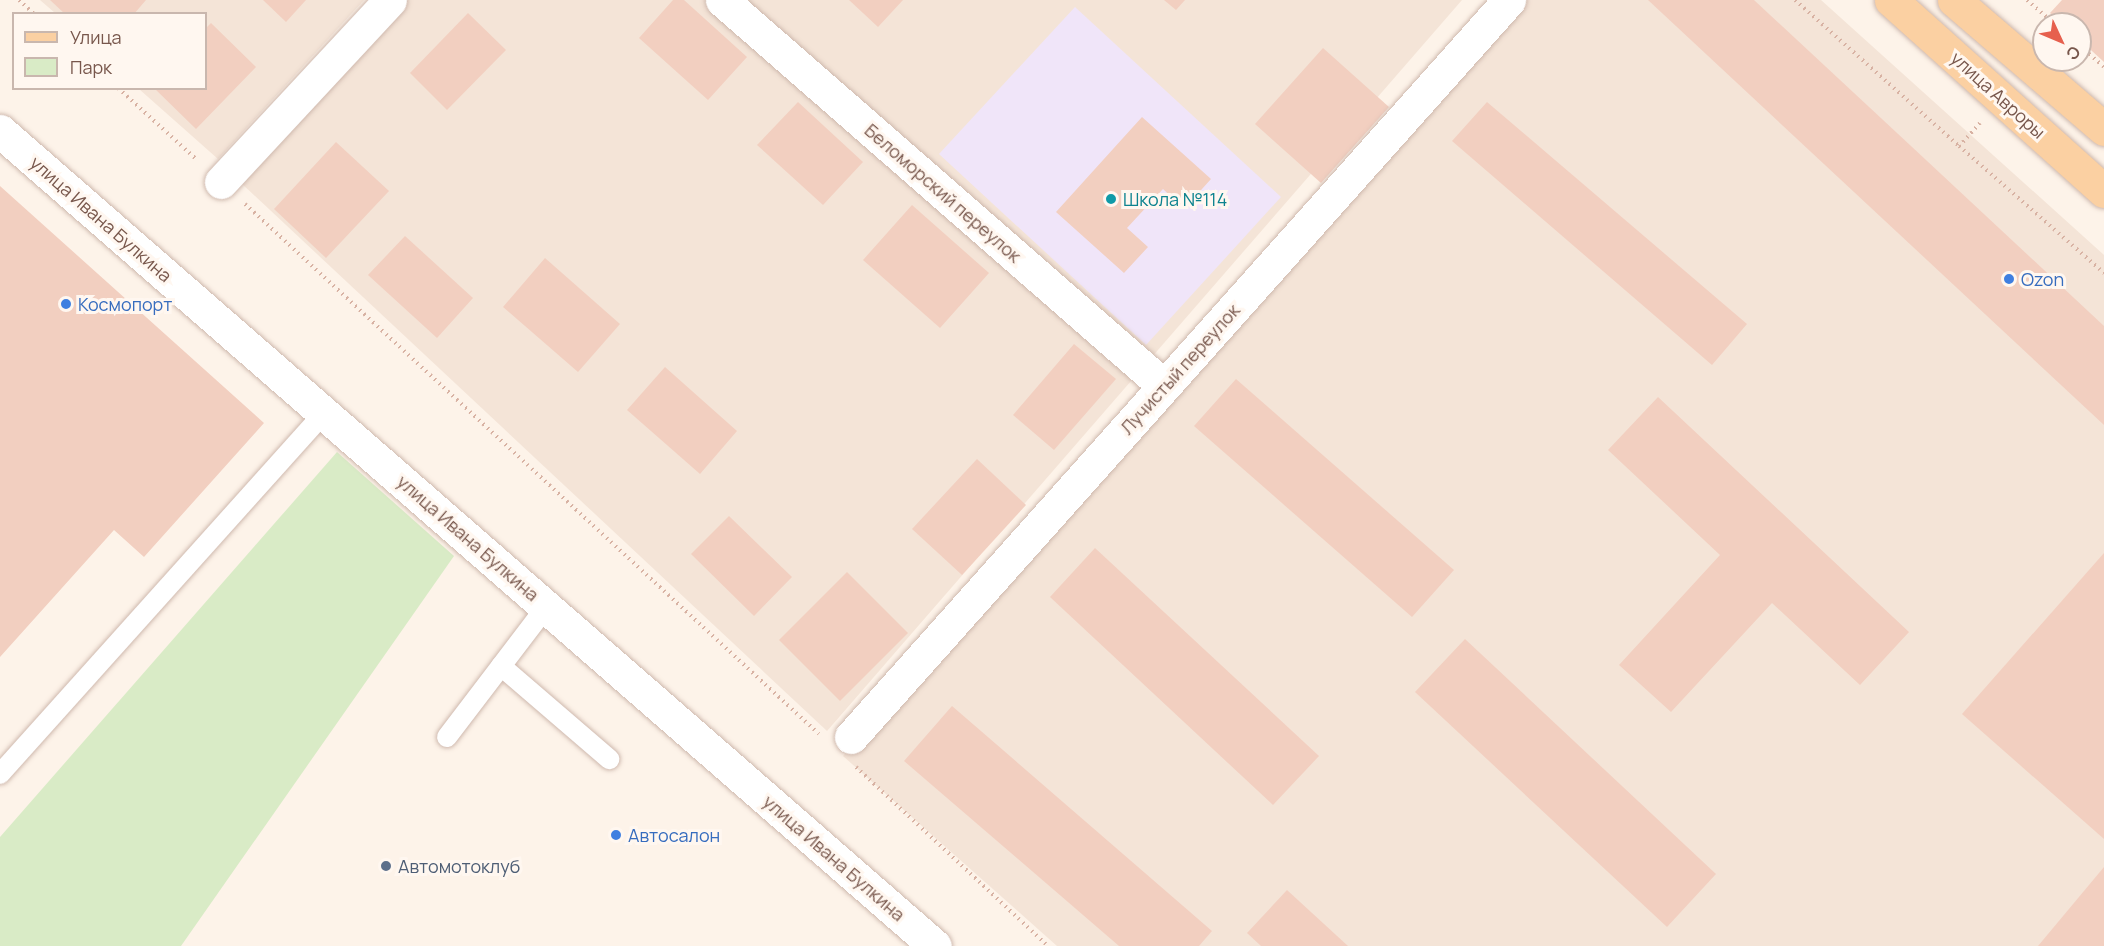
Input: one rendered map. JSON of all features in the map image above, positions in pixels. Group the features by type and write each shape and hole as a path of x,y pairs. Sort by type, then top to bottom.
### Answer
{"main road":[{"name":"улица Авроры","path":"1892,0 2104,191"},
{"path":"1954,0 2102,125"}],"street":[{"path":"221,182 390,0"},
{"name":"Беломорский переулок","path":"722,0 1164,386"},
{"name":"Лучистый переулок","path":"839,744 1164,386 1509,0"},
{"name":"улица Ивана Булкина","path":"0,131 935,946"}],"lane":[{"path":"0,774 325,412"},
{"path":"447,737 546,607"},
{"path":"501,666 609,759"}],"path":[{"path":"19,0 32,12"},
{"path":"1795,0 2104,273"},
{"path":"2027,0 2041,12"},
{"path":"2092,57 2104,68"},
{"path":"120,90 839,744 1048,946"},
{"path":"1959,146 2003,99"}],"shaded area":[{"path":"40,0 364,0 218,159 140,90 207,90 207,12 54,12"},
{"path":"408,0 1462,0 827,731 240,182"},
{"path":"1515,0 1821,0 2104,255 2104,946 1057,946 843,756"},
{"path":"1075,7 1281,197 1146,345 939,154"}],"green space":[{"path":"337,452 454,556 181,946 0,946 0,837"}],"building":[{"path":"50,0 146,0 136,12 63,12"},
{"path":"263,0 306,0 286,22"},
{"path":"673,0 684,0 747,57 708,100 639,38"},
{"path":"849,0 903,0 878,27"},
{"path":"1164,0 1185,0 1176,10"},
{"path":"1648,0 1754,0 1911,146 2104,326 2104,425"},
{"path":"2062,0 2104,0 2104,62 2092,51 2092,12 2051,12"},
{"path":"468,13 506,50 447,110 410,73"},
{"path":"211,23 256,67 196,129 156,90 207,90 207,27"},
{"path":"1323,48 1389,107 1321,183 1255,124"},
{"path":"798,102 863,162 823,205 757,145"},
{"path":"1487,102 1747,324 1712,365 1452,141"},
{"name":"Школа №114","path":"1142,117 1211,179 1184,209 1163,189 1127,228 1148,247 1124,273 1056,212"},
{"path":"336,142 389,191 326,258 274,209"},
{"name":"Космопорт","path":"0,186 264,423 144,557 114,530 0,657"},
{"path":"912,205 989,273 940,328 863,260"},
{"path":"405,236 473,298 437,338 368,275"},
{"path":"545,258 620,324 578,372 503,307"},
{"path":"1074,344 1116,379 1054,450 1013,415"},
{"path":"665,367 737,431 700,474 627,410"},
{"path":"1236,379 1454,570 1412,617 1194,426"},
{"path":"1658,397 1909,632 1860,685 1772,603 1671,712 1619,665 1720,555 1608,450"},
{"path":"977,459 1026,505 962,575 912,529"},
{"path":"729,516 792,577 754,616 691,554"},
{"path":"1095,548 1319,756 1273,805 1050,597"},
{"path":"2104,553 2104,839 1962,714"},
{"path":"847,572 908,633 840,701 779,640"},
{"path":"1465,639 1716,874 1667,927 1415,692"},
{"path":"952,706 1212,931 1199,946 1119,946 904,761"},
{"path":"2104,867 2104,946 2038,946"},
{"path":"1287,890 1348,946 1261,946 1247,933"}],"place":[{"name":"Школа №114","path":"1111,199"},
{"name":"Ozon","path":"2009,279"},
{"name":"Космопорт","path":"66,304"},
{"name":"Автосалон","path":"616,835"},
{"name":"Автомотоклуб","path":"386,866"}]}
